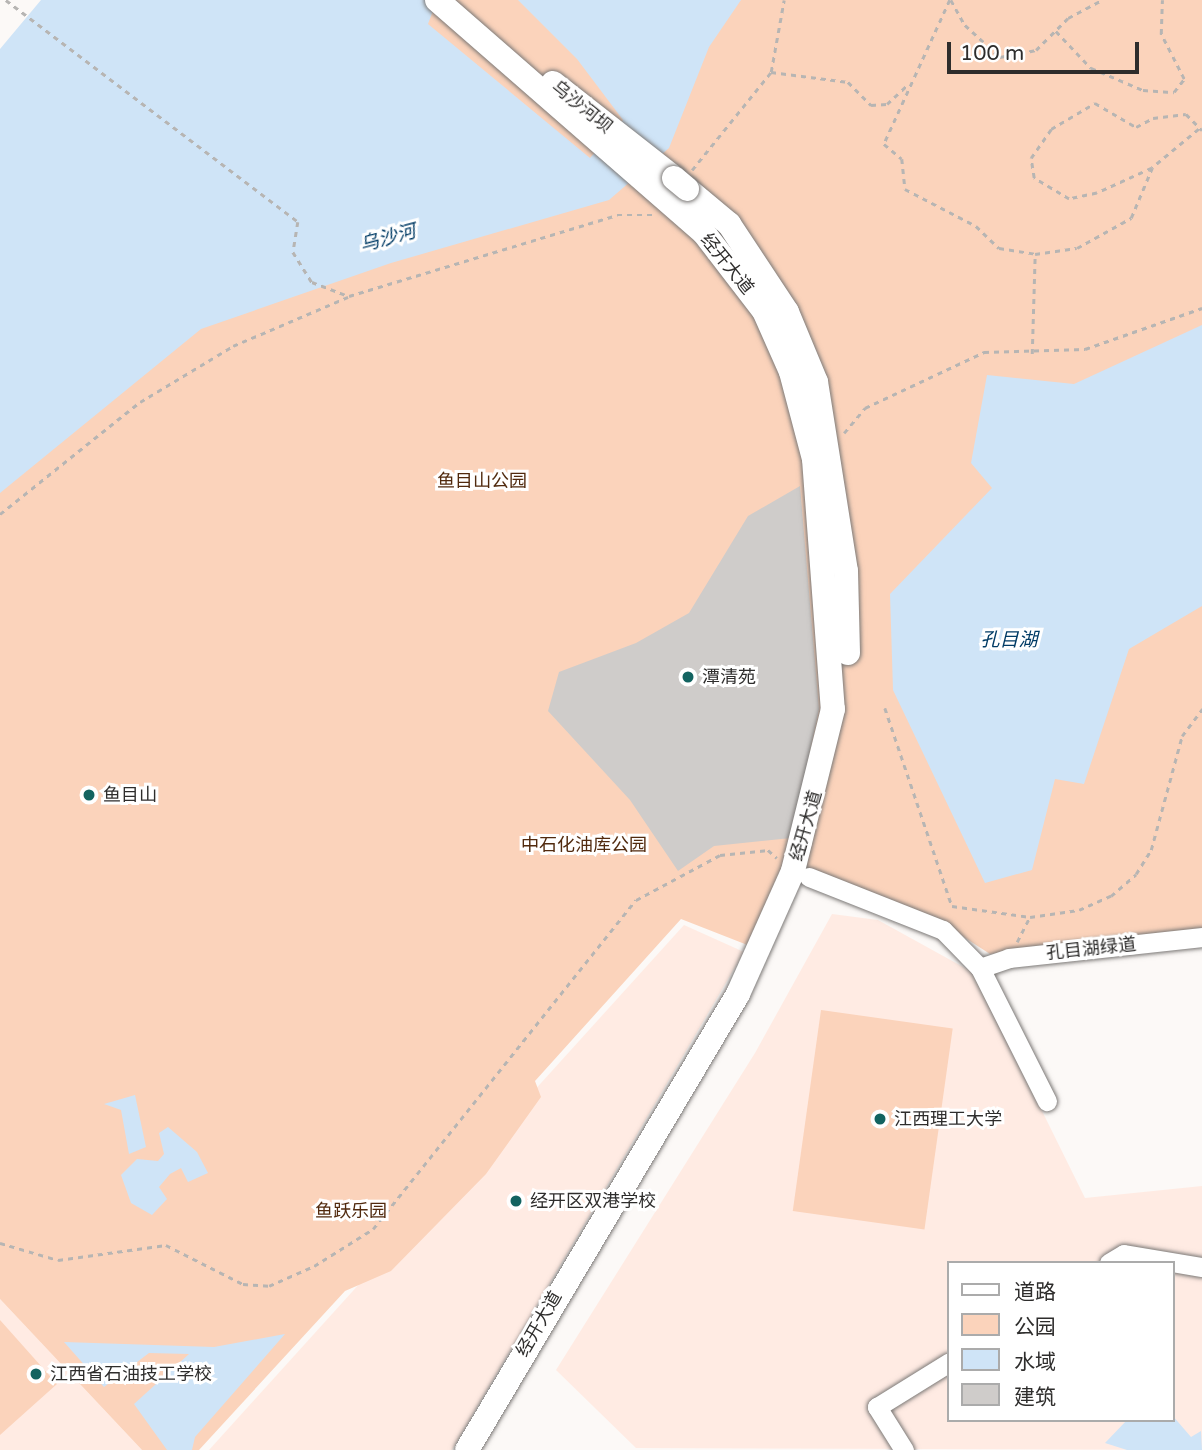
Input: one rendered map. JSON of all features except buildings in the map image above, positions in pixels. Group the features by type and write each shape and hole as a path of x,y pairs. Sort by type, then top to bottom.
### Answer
{"main road":[{"name":"乌沙河坝","path":"437,0 585,121 678,182 712,208"},
{"name":"乌沙河坝","path":"458,0 585,121 637,180"},
{"name":"经开大道","path":"467,1450 738,994 801,874 833,709 814,459 791,372 764,311 704,233 637,180"},
{"name":"经开大道","path":"487,1450 750,1005 801,874 848,711 846,571 830,449 816,382 787,312 712,208"}],"street":[{"path":"801,874 943,930 980,968 1047,1101"},
{"name":"孔目湖绿道","path":"980,968 1009,958 1202,936"},
{"path":"1112,1261 1124,1254 1166,1261"},
{"path":"1174,1262 1202,1267"},
{"path":"904,1450 877,1407 946,1364"}],"path":[{"path":"6,0 298,222 293,252 312,282 349,296"},
{"path":"678,182 771,72 784,0"},
{"path":"951,0 965,25 1000,57 1036,50 1056,31 1102,0"},
{"path":"951,0 906,86 900,118 884,144 902,159 905,189 976,226 999,248 1035,254 1077,248 1131,218 1152,168"},
{"path":"1056,31 1091,68 1143,90 1174,92 1184,79 1161,34 1162,0"},
{"path":"771,72 848,82 871,105 887,104 906,86"},
{"path":"1095,103 1136,127 1153,118 1186,114 1201,129 1152,168 1069,199 1034,178 1031,158 1061,118 1095,103"},
{"path":"0,514 140,402 233,346 349,296 617,215 668,219"},
{"path":"1032,354 1035,254"},
{"path":"830,449 865,408 975,356 1084,349 1202,308"},
{"path":"885,708 952,906 1030,917 1079,910 1111,896 1136,874 1151,850 1182,736 1202,709"},
{"path":"0,1243 58,1260 166,1245 243,1284 269,1286 314,1266 373,1229 636,900 744,849 768,850 801,874"},
{"path":"1009,958 1030,917"}],"shaded area":[{"name":"江西理工大学","path":"832,914 878,920 974,973 1085,1198 1202,1186 1202,1450 636,1448 556,1370 755,1053"},
{"name":"经开区双港学校","path":"684,925 744,952 452,1450 209,1450"},
{"name":"江西省石油技工学校","path":"0,1299 142,1450 0,1450"}],"green space":[{"name":"鱼目山公园","path":"222,0 1202,0 1202,929 990,954 939,921 785,860 750,946 681,919 535,1081 541,1097 486,1174 391,1271 345,1291 199,1450 142,1450 0,1299 0,227"},
{"path":"821,1010 953,1029 924,1230 793,1211"},
{"path":"0,1320 57,1384 0,1435"}],"water":[{"name":"乌沙河","path":"41,0 437,0 428,24 590,158 623,120 577,59 518,0 741,0 709,47 669,148 609,200 391,263 201,329 0,493 0,49"},
{"name":"孔目湖","path":"1202,325 1202,606 1129,649 1084,784 1055,779 1032,870 985,883 893,690 890,594 992,488 971,463 987,375 1074,384"},
{"path":"135,1095 146,1147 129,1154 121,1110 104,1104"},
{"path":"168,1127 197,1152 208,1173 188,1182 181,1168 170,1174 159,1187 167,1199 152,1215 131,1203 121,1175 137,1159 158,1161 164,1154 159,1133"},
{"path":"285,1334 195,1437 192,1450 167,1450 134,1404 189,1354 149,1353 104,1387 64,1342 214,1347"},
{"path":"1174,1417 1191,1437 1201,1431 1202,1450 1127,1450 1105,1443 1125,1422 1174,1422"}],"place":[{"name":"潭清苑","path":"688,677"},
{"name":"鱼目山","path":"89,795"},
{"name":"江西理工大学","path":"880,1119"},
{"name":"经开区双港学校","path":"516,1201"},
{"name":"江西省石油技工学校","path":"36,1374"}],"park label":[{"name":"中石化油库公园","path":"584,845"},
{"name":"鱼跃乐园","path":"351,1211"}]}
